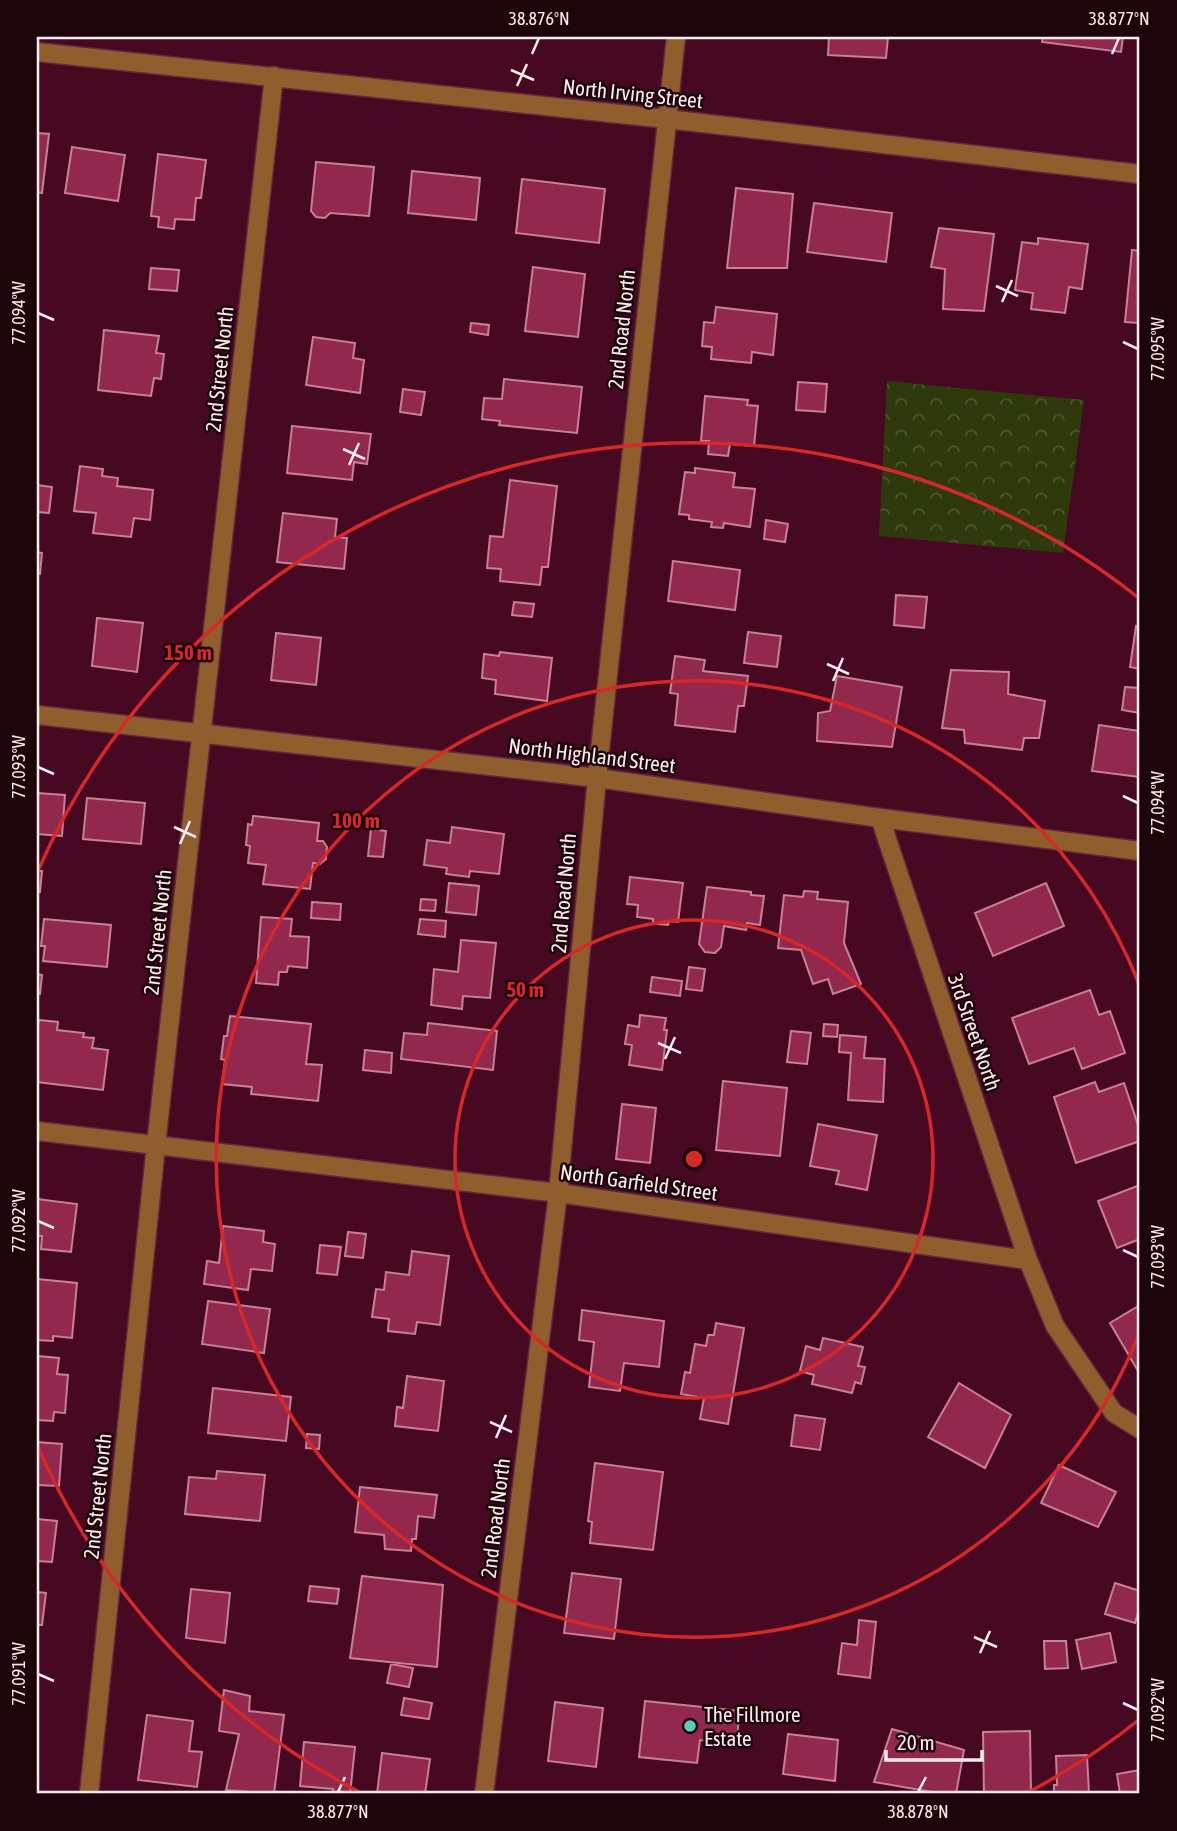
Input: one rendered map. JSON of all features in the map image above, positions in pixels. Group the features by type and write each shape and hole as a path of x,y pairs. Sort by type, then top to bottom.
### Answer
{"street":[{"name":"2nd Road North","path":"484,1794 558,1193 597,778 676,37"},
{"name":"North Irving Street","path":"37,52 667,119 1140,174"},
{"name":"2nd Street North","path":"89,1794 156,1144 274,76"},
{"name":"North Highland Street","path":"37,715 597,778 880,818 1140,850"},
{"name":"3rd Street North","path":"880,818 1028,1261"},
{"name":"North Garfield Street","path":"37,1131 558,1193 1028,1261"},
{"path":"1028,1261 1055,1326 1114,1413 1140,1429"}],"green space":[{"path":"887,381 1084,400 1063,553 879,536"}],"building":[{"path":"829,37 888,37 886,58 828,55"},
{"path":"1043,37 1123,37 1121,52 1042,42"},
{"path":"37,133 49,134 42,193 37,192"},
{"path":"72,147 125,155 118,201 65,193"},
{"path":"158,154 206,160 201,198 196,198 194,220 175,219 174,229 158,227 159,217 151,216"},
{"path":"316,162 374,167 369,216 330,213 325,218 316,217 311,211"},
{"path":"412,171 480,178 476,220 408,213"},
{"path":"522,179 605,189 599,243 516,233"},
{"path":"736,188 793,194 787,268 727,268"},
{"path":"814,203 892,213 886,262 807,252"},
{"path":"939,228 994,234 984,311 943,309 945,269 931,267"},
{"path":"1038,238 1088,244 1082,289 1069,287 1065,313 1031,309 1033,293 1015,290 1022,242 1038,244"},
{"path":"1132,250 1140,251 1140,323 1125,322"},
{"path":"533,267 585,274 578,337 525,331"},
{"path":"151,268 179,270 177,291 149,289"},
{"path":"716,307 777,314 773,355 752,352 751,363 711,359 712,347 702,346 704,322 714,323"},
{"path":"471,323 489,325 488,335 470,332"},
{"path":"104,330 159,336 156,353 164,354 161,379 154,378 151,396 98,390"},
{"path":"313,337 355,343 353,358 364,360 360,393 306,385"},
{"path":"504,379 582,387 577,433 499,425 500,421 482,419 484,398 502,399"},
{"path":"798,382 827,384 825,412 796,410"},
{"path":"403,389 425,392 421,415 400,412"},
{"path":"705,396 748,400 747,405 758,406 754,446 730,444 728,456 708,454 709,441 701,441"},
{"path":"292,426 371,434 367,464 354,462 352,480 287,473"},
{"path":"80,466 103,469 102,476 118,478 117,486 153,490 150,520 134,518 131,537 93,533 96,513 74,511"},
{"path":"695,468 735,473 733,487 755,489 750,527 724,523 723,528 711,527 712,522 689,519 689,515 679,514 685,472 695,473"},
{"path":"510,480 557,486 548,567 542,567 540,585 500,581 501,569 487,568 490,536 503,537"},
{"path":"37,485 52,487 49,513 37,512"},
{"path":"283,513 337,519 335,537 347,538 344,569 277,562"},
{"path":"766,520 788,524 785,542 764,539"},
{"path":"37,552 42,553 40,574 37,573"},
{"path":"673,561 740,570 735,610 668,601"},
{"path":"1140,566 1140,602 1138,602"},
{"path":"896,595 927,597 924,628 894,625"},
{"path":"514,602 534,604 532,617 512,615"},
{"path":"97,618 143,623 137,672 92,666"},
{"path":"1136,626 1140,627 1140,669 1130,667"},
{"path":"748,632 781,636 777,667 744,663"},
{"path":"276,633 321,638 316,685 271,680"},
{"path":"500,652 552,658 547,701 495,694 496,680 482,678 484,654 499,656"},
{"path":"675,656 705,660 703,671 748,676 744,706 738,706 735,732 675,725 678,694 670,693"},
{"path":"951,670 1009,672 1008,694 1045,701 1039,738 1024,738 1022,750 965,743 964,730 942,728"},
{"path":"837,676 902,687 892,747 817,741 818,713 830,711"},
{"path":"1125,687 1140,688 1140,713 1122,710"},
{"path":"1099,725 1140,731 1140,777 1092,771"},
{"path":"37,793 65,795 62,836 37,834"},
{"path":"87,798 145,803 141,844 83,839"},
{"path":"253,816 319,823 317,841 323,841 327,847 326,859 320,864 313,863 310,889 263,884 266,865 248,863 248,824 252,825"},
{"path":"452,827 504,834 499,874 470,871 469,877 446,874 447,868 424,865 427,840 450,843"},
{"path":"371,829 386,831 383,857 368,856"},
{"path":"37,871 42,871 40,892 37,892"},
{"path":"630,877 683,883 678,922 658,924 653,922 653,919 637,917 638,905 627,904"},
{"path":"449,883 479,886 476,915 446,912"},
{"path":"1046,883 1064,926 993,956 975,913"},
{"path":"707,887 764,896 760,925 747,923 746,930 724,926 721,947 715,953 705,952 699,944"},
{"path":"804,891 818,892 817,899 848,902 844,943 861,984 833,994 828,979 813,984 801,950 778,948 784,895 803,897"},
{"path":"421,899 436,900 435,911 420,910"},
{"path":"312,902 341,904 340,920 311,918"},
{"path":"261,917 292,919 290,936 309,937 307,968 288,966 287,972 279,972 278,985 256,983"},
{"path":"44,919 111,925 107,967 43,961 45,946 41,946"},
{"path":"420,919 446,921 445,937 418,934"},
{"path":"461,940 496,943 490,998 463,996 462,1009 431,1005 434,969 458,972"},
{"path":"689,967 705,969 702,991 686,989"},
{"path":"37,974 42,975 40,994 37,993"},
{"path":"652,977 682,981 680,996 650,992"},
{"path":"1090,990 1099,1015 1110,1011 1125,1053 1082,1069 1074,1048 1029,1064 1012,1018"},
{"path":"640,1015 666,1018 662,1070 629,1065 632,1045 625,1044 628,1025 639,1027"},
{"path":"230,1016 311,1024 306,1064 322,1065 318,1101 251,1094 252,1087 222,1084 225,1060 221,1059"},
{"path":"39,1020 58,1022 57,1030 84,1033 83,1037 94,1038 92,1048 108,1050 103,1090 37,1082"},
{"path":"428,1023 497,1031 493,1070 401,1059 404,1033 427,1035"},
{"path":"824,1024 838,1025 837,1037 823,1036"},
{"path":"791,1031 811,1033 807,1064 787,1062"},
{"path":"840,1035 866,1037 864,1058 885,1059 883,1102 848,1100 851,1053 839,1052"},
{"path":"365,1050 392,1053 391,1073 363,1070"},
{"path":"723,1081 787,1088 780,1156 716,1150"},
{"path":"1095,1082 1099,1092 1124,1083 1140,1131 1140,1141 1076,1163 1054,1097"},
{"path":"622,1104 656,1108 650,1163 616,1159"},
{"path":"818,1124 877,1135 867,1190 836,1184 839,1171 810,1166"},
{"path":"1140,1185 1140,1239 1117,1248 1098,1201"},
{"path":"37,1199 77,1204 71,1252 41,1249 42,1236 37,1236"},
{"path":"223,1226 264,1231 263,1242 275,1244 272,1271 251,1269 248,1290 204,1284 207,1261 219,1263"},
{"path":"348,1232 366,1234 363,1258 345,1256"},
{"path":"320,1245 341,1247 337,1275 317,1273"},
{"path":"412,1251 449,1256 440,1325 417,1322 415,1334 388,1331 389,1319 372,1317 376,1289 384,1290 386,1272 409,1275"},
{"path":"37,1279 77,1283 72,1338 53,1336 53,1341 37,1340"},
{"path":"208,1301 270,1309 264,1353 202,1344"},
{"path":"1140,1305 1140,1370 1138,1371 1110,1323"},
{"path":"582,1310 664,1321 659,1367 624,1363 620,1391 589,1387 594,1342 579,1340"},
{"path":"716,1323 744,1328 728,1424 700,1419 704,1398 681,1394 685,1372 690,1373 695,1344 706,1346 708,1335 714,1335"},
{"path":"823,1338 863,1347 858,1366 865,1367 861,1384 855,1382 852,1393 812,1384 814,1375 800,1371 806,1346 820,1350"},
{"path":"37,1356 59,1358 57,1374 68,1375 65,1413 54,1412 53,1421 37,1420"},
{"path":"407,1376 444,1381 438,1431 395,1426 397,1407 403,1408"},
{"path":"959,1383 1011,1415 985,1468 928,1437"},
{"path":"213,1388 291,1397 286,1441 208,1433"},
{"path":"795,1415 825,1419 820,1450 791,1446"},
{"path":"307,1434 320,1435 319,1449 306,1448"},
{"path":"37,1442 62,1444 59,1486 37,1485"},
{"path":"595,1463 663,1472 653,1550 590,1543 592,1522 588,1521"},
{"path":"1059,1465 1116,1492 1098,1527 1041,1503"},
{"path":"217,1471 265,1475 260,1521 185,1514 189,1477 216,1479"},
{"path":"360,1487 437,1495 434,1518 418,1516 416,1539 412,1539 411,1551 385,1549 384,1535 355,1532"},
{"path":"37,1519 57,1521 52,1562 37,1561"},
{"path":"572,1573 621,1579 614,1639 564,1633"},
{"path":"362,1576 443,1585 437,1667 350,1658"},
{"path":"1115,1583 1140,1591 1140,1606 1135,1623 1105,1614"},
{"path":"310,1586 339,1589 337,1604 308,1601"},
{"path":"191,1589 230,1593 225,1643 186,1638"},
{"path":"37,1592 46,1593 42,1625 37,1625"},
{"path":"859,1620 876,1622 870,1678 838,1674 842,1643 857,1645"},
{"path":"1110,1633 1116,1662 1082,1669 1076,1640"},
{"path":"1044,1641 1066,1641 1068,1668 1045,1669"},
{"path":"391,1664 413,1668 409,1687 387,1683"},
{"path":"224,1690 250,1696 249,1711 284,1715 274,1794 226,1790 239,1734 219,1731"},
{"path":"404,1698 432,1703 429,1719 401,1715"},
{"name":"The Fillmore Estate","path":"645,1701 740,1711 736,1744 700,1740 697,1763 639,1757"},
{"path":"555,1702 603,1708 596,1767 548,1761"},
{"path":"147,1715 193,1721 189,1751 202,1752 197,1787 138,1780"},
{"path":"892,1729 964,1750 956,1794 874,1782"},
{"path":"1030,1731 1031,1794 984,1794 983,1732"},
{"path":"788,1734 838,1740 835,1781 783,1774"},
{"path":"304,1742 355,1747 350,1794 333,1794 333,1789 300,1786"},
{"path":"382,1753 430,1759 425,1794 377,1794"},
{"path":"1087,1755 1089,1794 1054,1794 1054,1785 1057,1785 1056,1756"},
{"path":"1140,1770 1140,1794 1120,1794 1117,1774"}],"place":[{"name":"The Fillmore Estate","path":"690,1726"}]}
